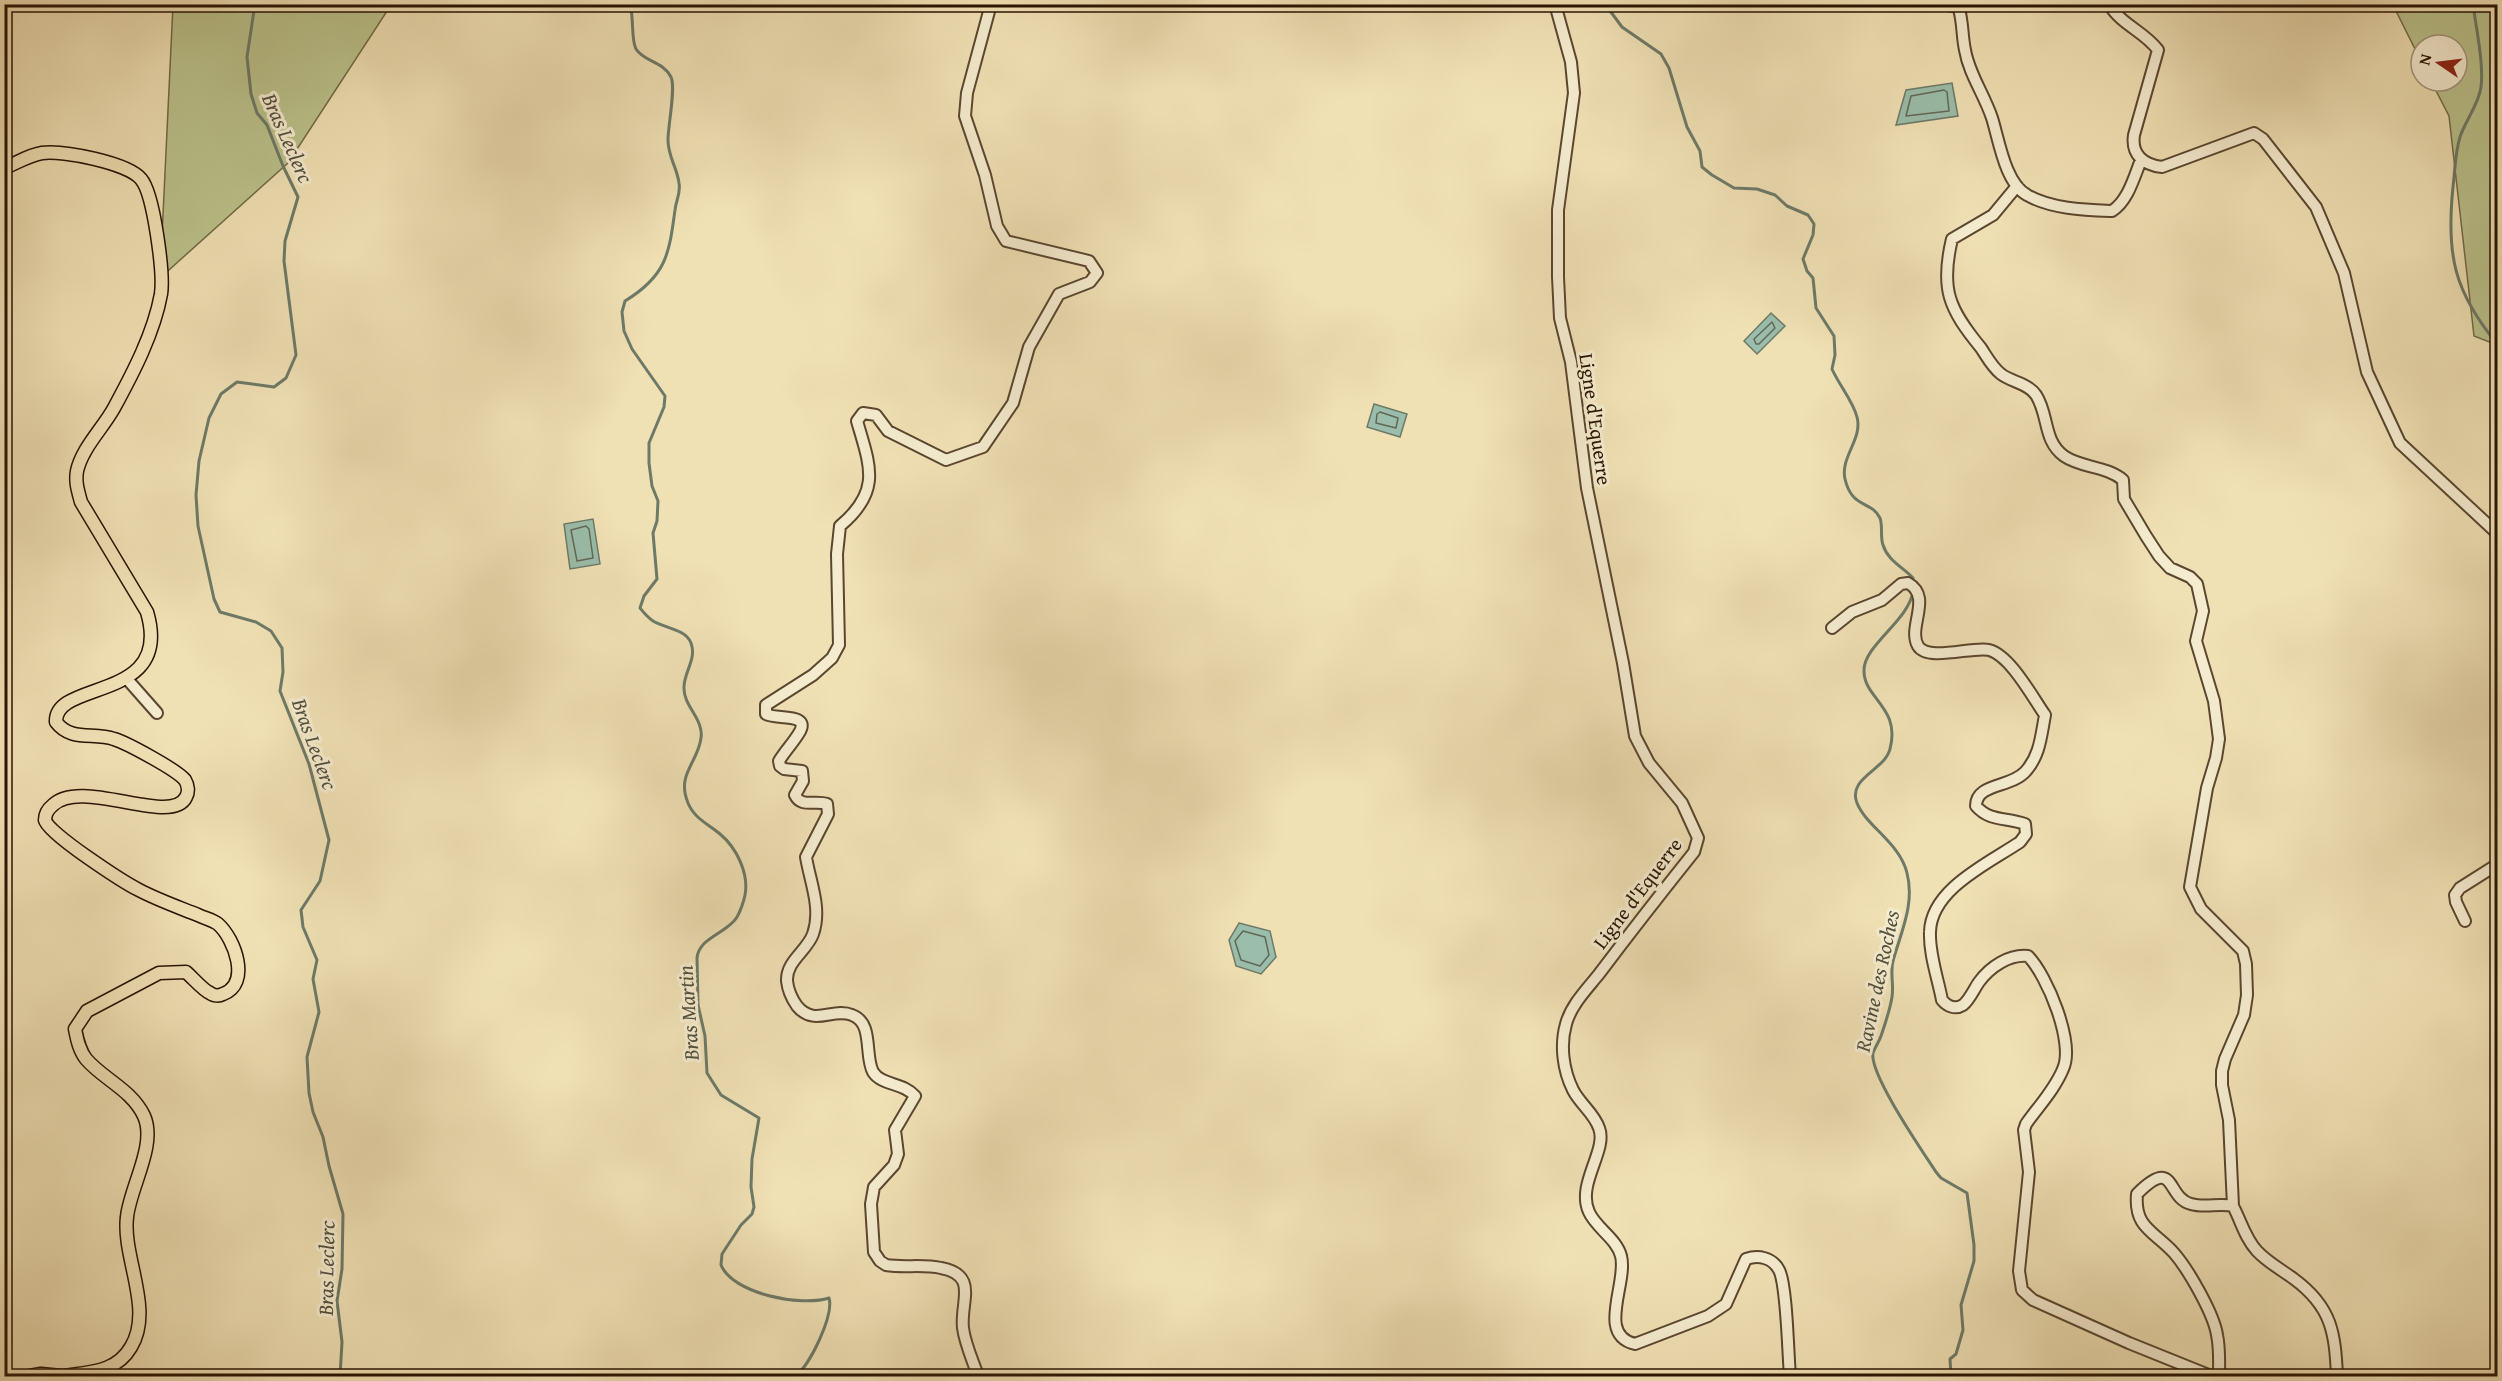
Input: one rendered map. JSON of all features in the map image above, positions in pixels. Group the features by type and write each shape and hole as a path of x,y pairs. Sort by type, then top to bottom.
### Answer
{"main road":[{"path":"4,168 33,155 68,152 127,169 141,178 150,195 158,249 161,293 147,337 114,408 88,447 78,469 76,484 81,502 147,612 152,626 151,645 142,665 127,679 64,702 57,711 56,722 69,734 114,739 176,773 185,780 188,790 185,800 177,806 138,805 85,794 70,796 57,800 47,810 47,824 58,835 119,879 140,891 217,923 233,944 238,967 236,981 230,992 218,996 209,993 186,972 159,973 87,1011 75,1029 78,1044 86,1058 134,1101 143,1114 148,1128 146,1145 127,1216 126,1235 138,1303 138,1328 132,1347 120,1361 99,1372 62,1377 40,1374 30,1377"}],"street":[{"path":"978,1377 963,1328 966,1288 963,1279 955,1272 943,1268 886,1265 874,1252 871,1204 874,1187 894,1165 898,1154 895,1130 915,1096 908,1088 878,1079 872,1070 868,1056 868,1040 864,1026 858,1018 850,1014 814,1017 801,1010 792,998 787,981 788,973 813,934 815,922 814,885 806,857 828,814 828,808 826,804 820,802 802,803 798,800 795,795 803,781 802,771 784,769 780,766 779,761 800,732 802,725 800,720 794,717 771,717 766,714 766,705 813,675 832,658 840,645 837,554 840,526 856,513 869,485 871,467 857,421 863,413 876,415 888,431 946,460 983,447 1013,403 1029,347 1059,294 1090,282 1097,273 1089,261 1006,241 997,226 985,175 965,116 967,93 991,4"},
{"name":"Ligne d'Equerre","path":"1555,4 1571,62 1574,93 1558,210 1560,318 1571,363 1587,488 1623,663 1635,736 1649,763 1682,803 1698,838 1695,852 1574,1006 1566,1023 1562,1053 1573,1090 1600,1128 1600,1138 1586,1198 1589,1213 1621,1254 1623,1274 1616,1305 1617,1333 1626,1342 1635,1344 1708,1316 1726,1304 1746,1259 1757,1256 1771,1261 1779,1270 1790,1377"},
{"path":"1941,4 1959,9 1971,71 1991,117 2000,148 2017,186 2025,194 2042,202 2066,207 2112,211 2118,207 2126,194 2141,160"},
{"path":"2109,4 2116,16 2152,41 2158,50 2157,61 2145,90 2133,143 2137,156 2151,166 2162,167 2254,133 2263,139 2316,207 2344,273 2367,372 2400,443 2498,534"},
{"path":"4,70 4,94"},
{"path":"2017,186 1994,215 1955,235 1952,239 1945,271 1952,304 1962,325 1995,369 2002,375 2032,389 2037,396 2049,438 2056,449 2072,461 2110,472 2123,480 2124,499 2159,556 2170,568 2190,577 2197,584 2203,611 2196,641 2214,701 2219,739 2205,800 2190,887 2201,909 2243,951 2246,964 2247,996 2244,1015 2222,1071 2222,1085 2231,1139 2233,1206 2247,1238 2258,1252 2299,1282 2321,1304 2332,1325 2336,1347 2337,1377"},
{"path":"1832,628 1852,612 1882,600 1901,584 1908,583 1917,590 1920,601 1916,637 1919,647 1924,652 1948,654 1974,649 1990,650 2003,657 2045,716 2038,752 2025,772 2014,781 1980,792 1976,798 1976,806 1983,814 2025,824 2026,834 2020,842 1953,888 1938,903 1932,917 1931,948 1942,1000 1954,1007 1962,1005 1992,969 2012,957 2028,956 2061,1020 2067,1050 2064,1069 2024,1130 2029,1172 2019,1271 2022,1290 2033,1300 2128,1344 2211,1377"},
{"path":"127,679 157,713"},
{"path":"2465,921 2455,895 2460,888 2498,864"},
{"path":"2219,1377 2217,1332 2202,1297 2174,1253 2142,1223 2136,1206 2137,1194 2157,1179 2166,1179 2172,1182 2183,1201 2191,1204 2233,1206"}],"green space":[{"path":"173,5 391,5 288,163 160,278"},
{"path":"2393,5 2497,5 2497,345 2474,336 2449,116 2437,93 2469,93 2469,33 2409,33 2409,37"}],"water":[{"path":"1952,83 1958,116 1896,125 1906,90"},
{"path":"1771,313 1785,326 1757,354 1744,341"},
{"path":"1374,404 1407,414 1400,437 1367,427"},
{"path":"593,519 600,564 570,569 564,524"},
{"path":"1239,923 1270,931 1276,957 1261,974 1236,966 1229,940"}],"waterway":[{"name":"Bras Leclerc","path":"255,4 247,57 251,94 257,113 267,125 298,197 285,241 284,261 296,355 286,378 274,387 237,382 221,394 209,418 199,461 196,495 198,526 214,599 220,612 256,622 271,631 282,648 283,672 280,691 309,764 329,840 320,881 301,910 303,927 317,960 313,979 319,1012 307,1057 309,1093 343,1214 342,1269 337,1301 342,1342 340,1376"},
{"name":"Bras Martin","path":"630,4 636,49 644,57 663,68 671,77 673,89 668,146 679,187 670,240 663,263 649,283 625,301 622,312 624,331 632,349 665,396 664,407 649,443 652,486 658,501 657,521 653,533 657,579 644,596 640,608 653,621 680,632 691,643 692,655 684,687 687,700 699,725 701,738 686,776 685,793 694,813 732,846 743,870 746,887 737,917 703,945 697,958 698,1005 705,1036 707,1073 721,1095 759,1118 752,1159 751,1187 754,1207 752,1214 741,1225 722,1254 721,1265 739,1284 769,1296 802,1301 829,1298 828,1316 819,1340 807,1362 795,1376"},
{"name":"Ravine des Roches","path":"1605,4 1622,27 1661,54 1669,68 1687,127 1700,151 1702,167 1734,188 1757,189 1775,195 1787,206 1808,215 1814,224 1813,235 1803,259 1807,271 1813,278 1816,308 1834,336 1835,355 1832,369 1852,405 1858,425 1844,471 1845,479 1852,495 1876,512 1880,518 1885,551 1913,578 1914,585"},
{"path":"2473,4 2482,78 2478,100 2458,143 2451,233 2456,272 2463,290 2471,308 2498,345"},
{"name":"Ravine des Roches","path":"1913,592 1903,613 1871,652 1866,662 1864,671 1866,681 1887,713 1892,735 1887,756 1862,780 1855,794 1861,811 1898,853 1909,884 1906,918 1892,966 1891,1002 1881,1036 1873,1053 1874,1063 1879,1078 1898,1113 1936,1172 1941,1178 1967,1193 1974,1261 1961,1305 1963,1330 1956,1354 1950,1359 1951,1376"}]}
